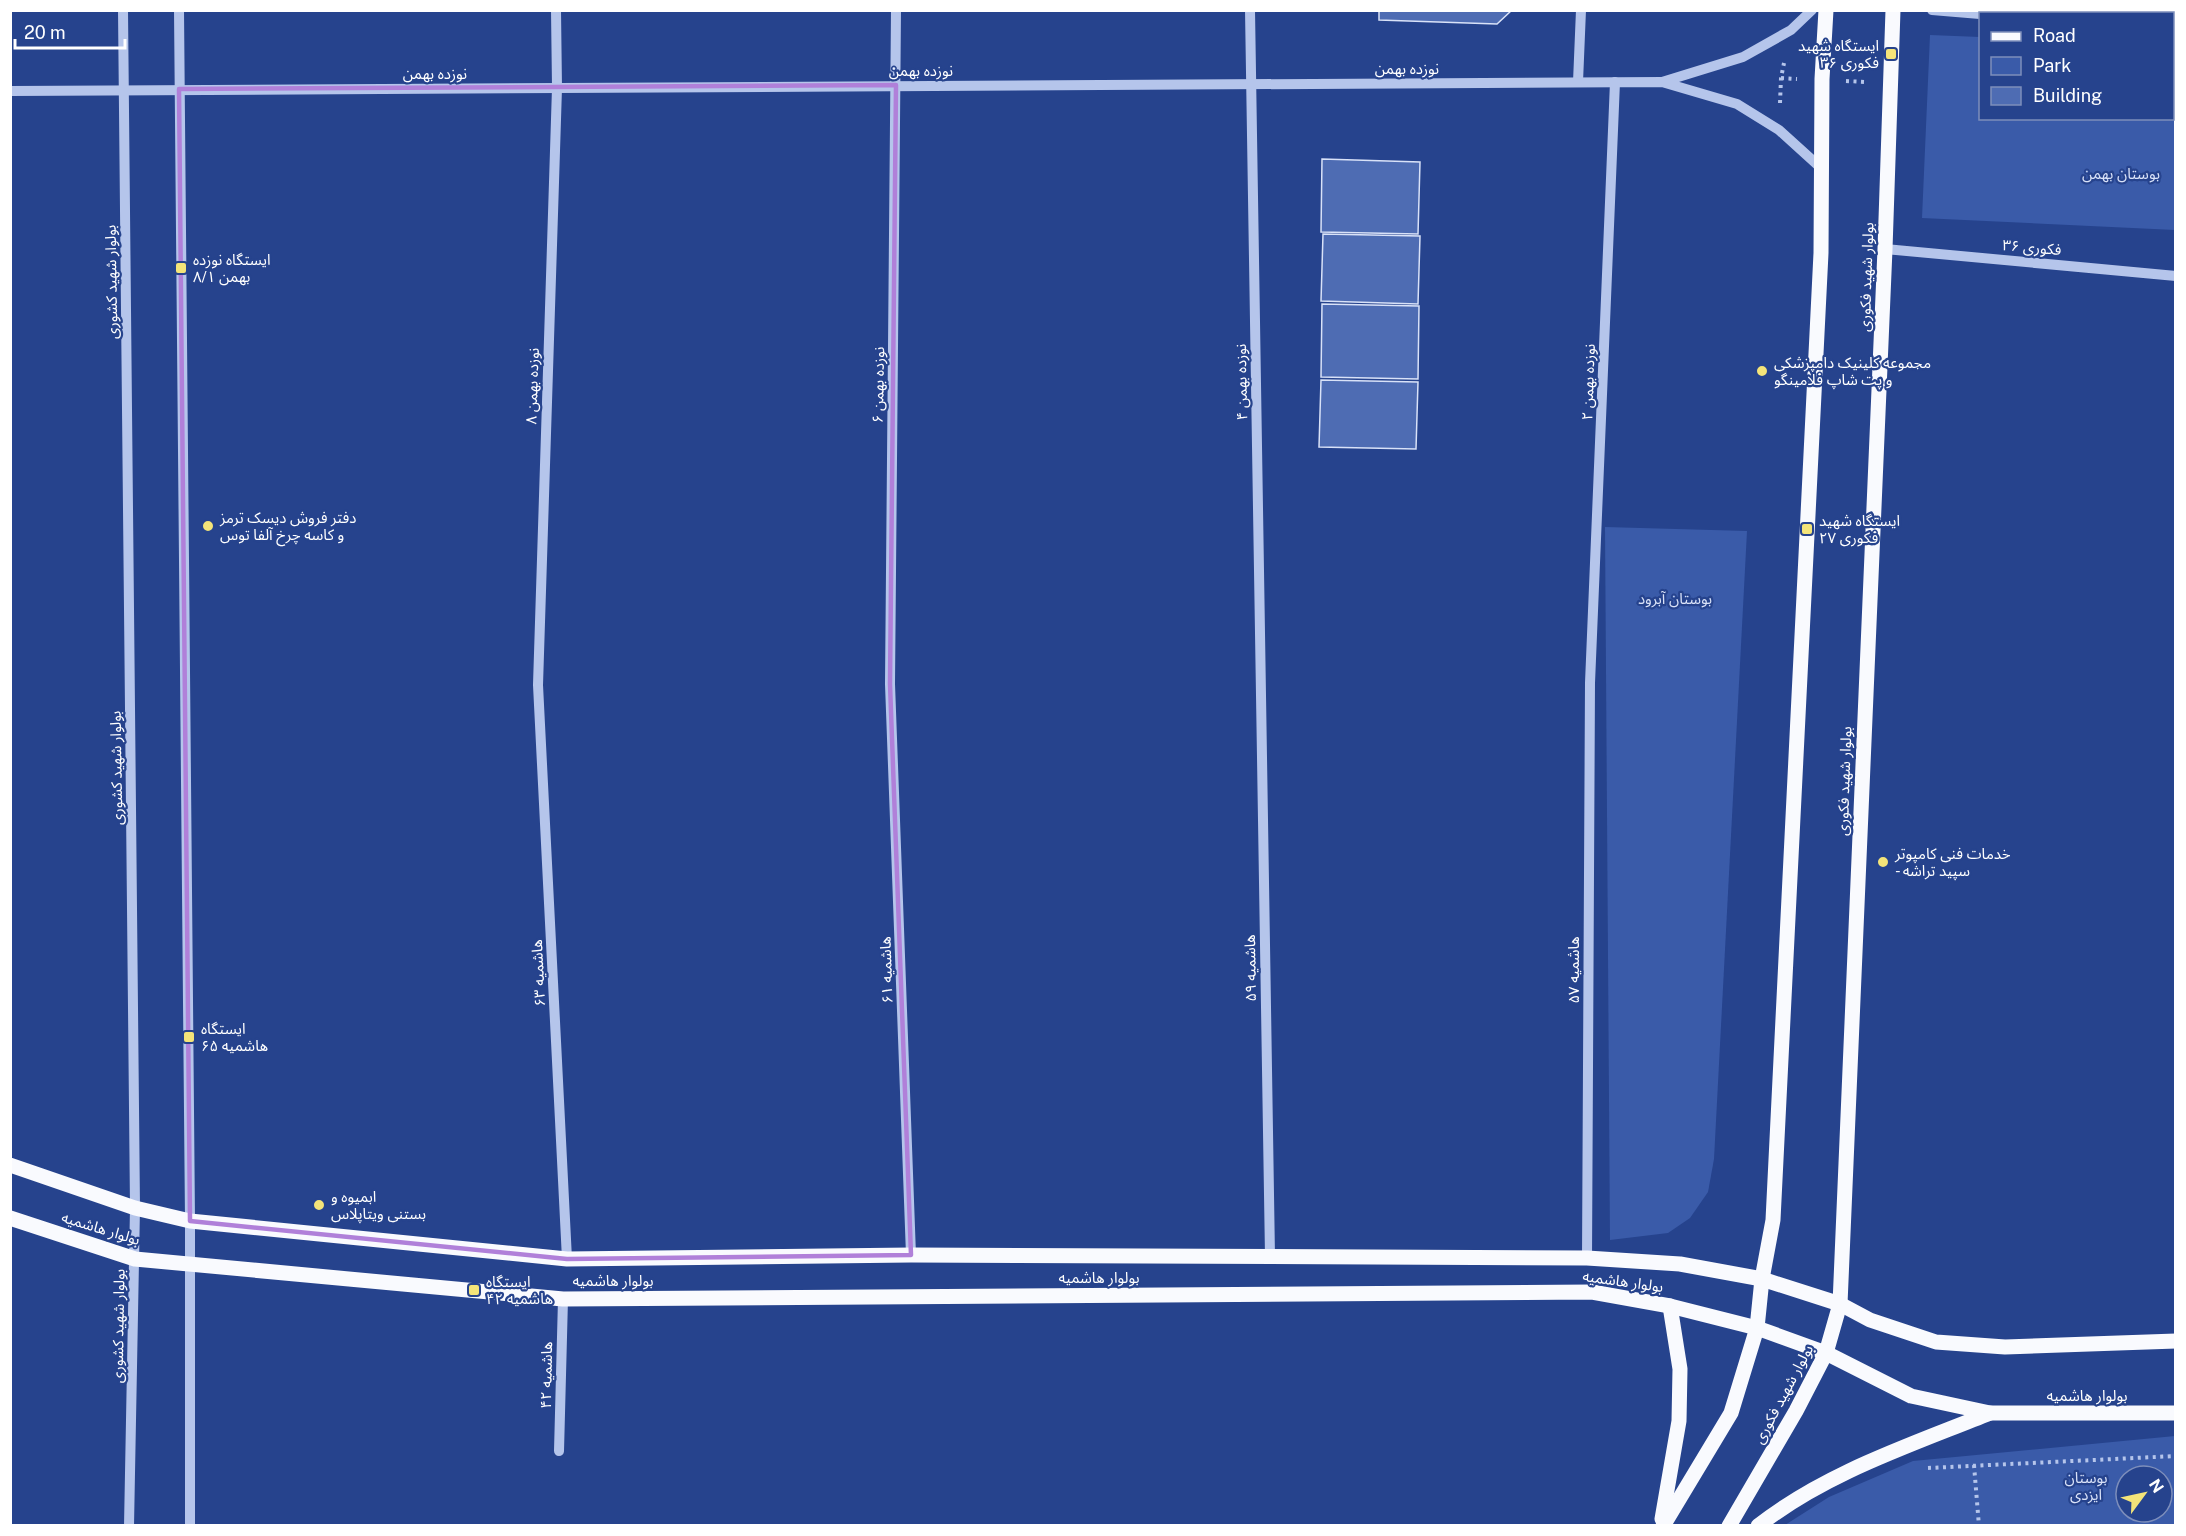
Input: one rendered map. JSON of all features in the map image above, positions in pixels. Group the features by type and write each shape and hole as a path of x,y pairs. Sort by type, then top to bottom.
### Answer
{"main road":[{"path":"1662,1526 1731,1413 1757,1328 1762,1279 1773,1220 1821,253 1826,10"},
{"name":"بولوار شهید فکوری","path":"1729,1526 1796,1412 1826,1353 1840,1304 1893,10"},
{"name":"بولوار هاشمیه","path":"10,1165 135,1208 190,1221 567,1260 911,1255 1587,1258 1680,1264 1762,1279 1840,1304 1870,1320 1936,1342 2005,1347 2175,1341"},
{"name":"بولوار هاشمیه","path":"10,1218 135,1259 563,1299 1592,1292 1670,1305 1757,1328 1826,1353 1911,1396 1990,1413 2175,1413"},
{"path":"1662,1526 1679,1421 1680,1369 1670,1305"},
{"path":"1758,1526 1785,1504 1863,1465 1990,1413"}],"street":[{"name":"بولوار شهید کشوری","path":"123,10 135,1208 129,1526"},
{"path":"179,10 190,1221 190,1526"},
{"name":"نوزده بهمن ۸","path":"538,685 557,88 556,10"},
{"name":"نوزده بهمن ۶","path":"890,684 896,10"},
{"name":"نوزده بهمن ۴","path":"1251,10 1260,681"},
{"path":"1578,82 1581,10"},
{"path":"1662,82 1743,57 1791,30 1812,10"},
{"path":"1932,10 1979,14"},
{"name":"نوزده بهمن ۲","path":"1590,683 1615,82"},
{"name":"نوزده بهمن","path":"124,90 1662,82"},
{"path":"1662,82 1737,104 1779,130 1821,168"},
{"path":"10,91 124,90"},
{"name":"فکوری ۳۶","path":"1885,249 2175,276"},
{"name":"هاشمیه ۵۹","path":"1260,681 1270,1256"},
{"name":"هاشمیه ۵۷","path":"1587,1258 1590,683"},
{"name":"هاشمیه ۶۱","path":"890,684 911,1255"},
{"name":"هاشمیه ۶۳","path":"538,685 567,1260"},
{"name":"هاشمیه ۴۲","path":"559,1451 563,1299"}],"path":[{"path":"1779,130 1781,78 1791,30"},
{"path":"1922,1468 2175,1456"},
{"path":"1974,1465 1979,1526"}],"highlighted area":[{"path":"896,85 890,684 911,1255 567,1259 190,1221 179,89"}],"green space":[{"name":"بوستان بهمن","path":"1930,35 1979,37 1979,120 2174,120 2175,46 2175,230 1922,218"},
{"name":"بوستان آبرود","path":"1605,527 1747,531 1714,1159 1708,1192 1690,1218 1668,1233 1610,1240"},
{"name":"بوستان ایزدی","path":"2175,1436 2175,1525 1785,1525 1829,1497 1913,1461"}],"building":[{"path":"1379,10 1512,10 1497,24 1379,20"},
{"path":"1322,159 1420,162 1418,234 1321,232"},
{"path":"1323,234 1420,236 1418,304 1321,301"},
{"path":"1322,304 1419,306 1418,379 1321,377"},
{"path":"1321,380 1418,382 1416,449 1319,447"}],"place":[{"name":"ایستگاه شهید فکوری ۳۶","path":"1891,54"},
{"name":"ایستگاه نوزده بهمن ۸/۱","path":"181,268"},
{"name":"مجموعه کلینیک دامپزشکی و پت شاپ فلامینگو","path":"1762,371"},
{"name":"دفتر فروش دیسک ترمز و کاسه چرخ آلفا توس","path":"208,526"},
{"name":"ایستگاه شهید فکوری ۲۷","path":"1807,529"},
{"name":"خدمات فنی کامپوتر - سپید تراشه","path":"1883,862"},
{"name":"ایستگاه هاشمیه ۶۵","path":"189,1037"},
{"name":"ابمیوه و بستنی ویتاپلاس","path":"319,1205"},
{"name":"ایستگاه هاشمیه ۴۲","path":"474,1290"}]}
